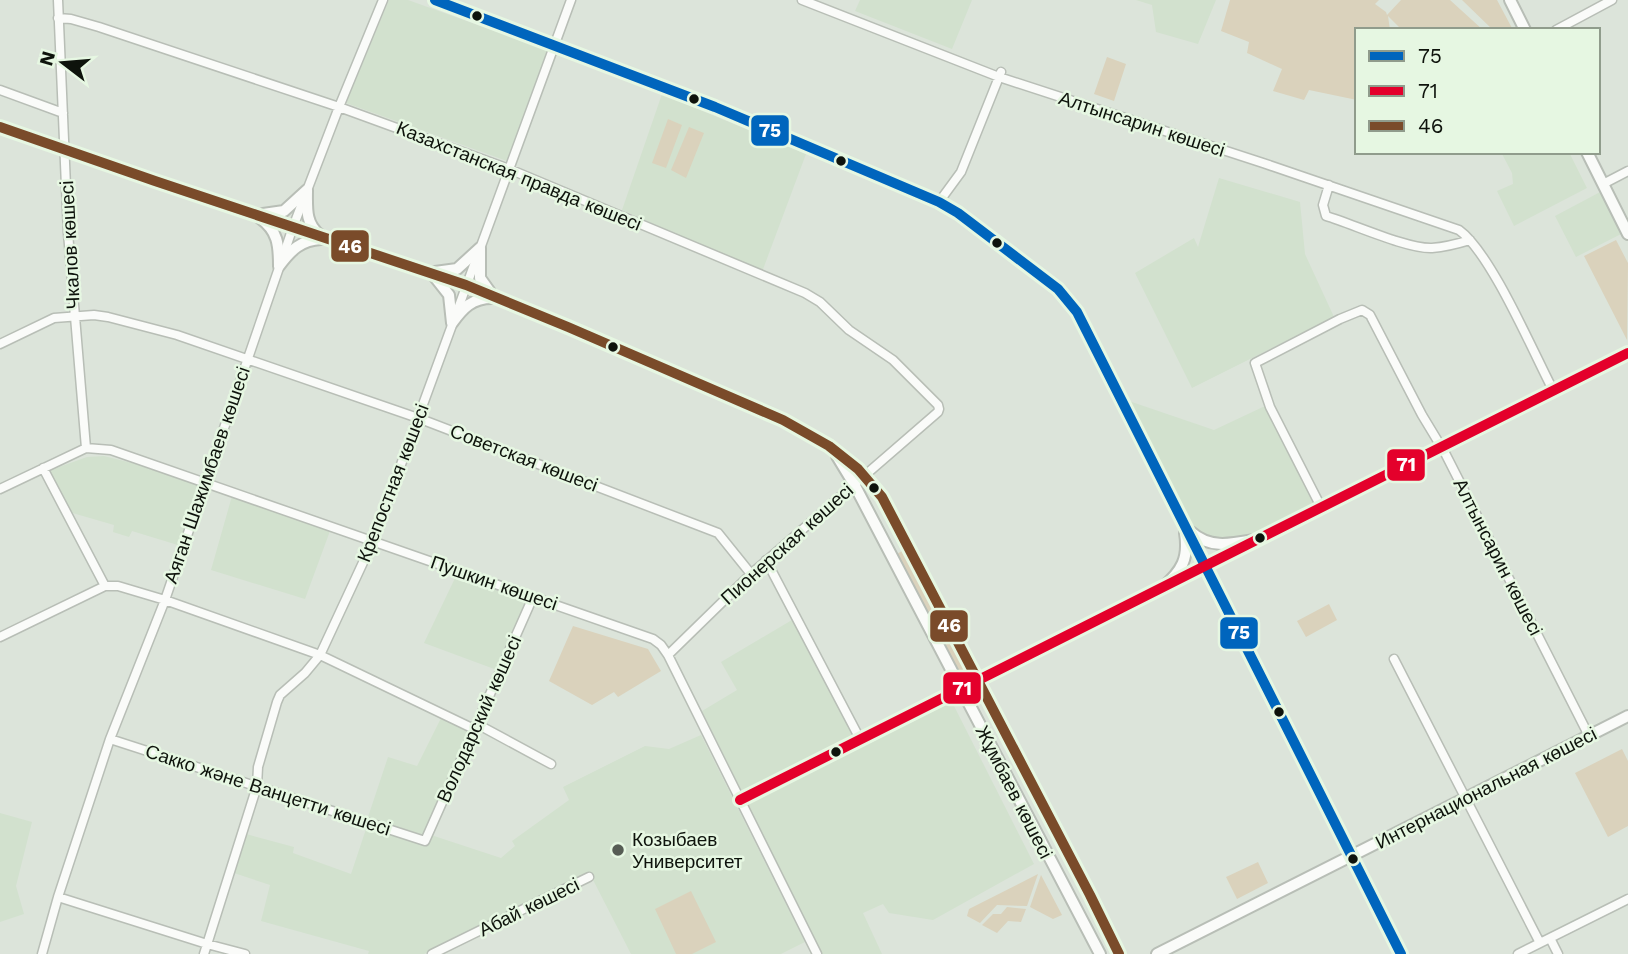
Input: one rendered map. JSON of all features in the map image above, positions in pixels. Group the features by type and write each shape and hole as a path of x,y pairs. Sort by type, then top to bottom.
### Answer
{"main road":[{"path":"435,0 750,121 939,202 958,213 1058,289 1072,304 1401,954"},
{"path":"1510,0 1524,28"},
{"name":"Жұмбаев көшесі","path":"0,127 466,285 783,420 829,446 864,475 882,497 1119,954"},
{"path":"1588,154 1628,234"},
{"path":"254,214 284,211 307,190"},
{"path":"307,190 309,223 315,232 328,239"},
{"path":"254,214 275,233 279,266"},
{"path":"279,266 300,243 313,239 328,239"},
{"path":"428,272 457,269 480,248"},
{"path":"480,248 481,280 498,298"},
{"path":"428,272 448,291 452,323"},
{"path":"452,323 473,301 498,298"},
{"name":"Жұмбаев көшесі","path":"829,446 855,484 1100,954"},
{"path":"1180,517 1191,532 1208,543 1233,544 1254,540"},
{"path":"1163,587 1180,572 1185,562 1186,540 1180,517"},
{"name":"Интернациональная көшесі","path":"1157,954 1628,716"}],"street":[{"name":"Чкалов көшесі","path":"58,0 73,315 86,449"},
{"name":"Аяган Шажимбаев көшесі","path":"42,954 110,738 165,600 293,227 383,0"},
{"name":"Крепостная көшесі","path":"204,954 257,786 258,767 277,702 286,688 320,656 373,541 571,0"},
{"name":"Алтынсарин көшесі","path":"803,0 1000,75 1459,230 1470,240 1509,305 1553,390"},
{"path":"1560,28 1612,0"},
{"name":"Казахстанская правда көшесі","path":"58,18 99,27 339,107 509,169 813,298 849,330 893,360 940,409"},
{"path":"939,202 961,172 1000,75"},
{"path":"0,90 63,113"},
{"path":"1603,184 1628,171"},
{"path":"1329,185 1323,205 1326,216 1429,248 1470,240"},
{"name":"Алтынсарин көшесі","path":"1321,507 1270,407 1255,363 1362,310 1370,315 1521,600 1589,736"},
{"name":"Советская көшесі","path":"0,344 54,318 73,315 108,317 177,335 418,418 718,533 751,574"},
{"path":"740,800 1628,353"},
{"name":"Пионерская көшесі","path":"668,655 766,560 940,409"},
{"path":"0,489 86,449"},
{"name":"Пушкин көшесі","path":"86,449 111,450 206,482 649,637 661,645 817,954"},
{"path":"43,468 105,586"},
{"path":"766,560 860,739"},
{"path":"0,637 105,586 118,586 165,600 320,656 551,764"},
{"name":"Володарский көшесі","path":"425,841 533,597"},
{"path":"1394,659 1540,943"},
{"name":"Сакко және Ванцетти көшесі","path":"110,738 425,841"},
{"name":"Абай көшесі","path":"432,954 589,877"},
{"path":"58,897 246,954"},
{"path":"1518,954 1628,899"},
{"path":"1550,938 1558,954"}],"shaded area":[{"path":"389,0 408,0 548,50 507,161 346,103"},
{"path":"860,0 972,0 952,49 855,11"},
{"path":"1136,0 1216,0 1198,44 1156,32 1152,5"},
{"path":"1230,0 1379,0 1375,4 1387,15 1401,0 1450,0 1481,28 1400,28 1388,16 1390,28 1355,28 1355,100 1309,90 1304,100 1273,91 1282,69 1247,53 1249,42 1221,31"},
{"path":"1462,0 1497,0 1512,28 1491,28"},
{"path":"1107,57 1126,64 1114,101 1094,94"},
{"path":"662,94 806,154 762,272 622,210"},
{"path":"668,119 682,125 666,168 652,163"},
{"path":"689,127 704,133 686,178 671,170"},
{"path":"1502,154 1570,154 1587,188 1514,226 1497,191 1513,184 1512,173"},
{"path":"1219,178 1300,202 1305,254 1334,317 1192,388 1135,273 1194,238 1198,247"},
{"path":"1602,191 1621,234 1576,257 1555,216"},
{"path":"1616,240 1628,263 1627,340 1584,256"},
{"path":"1126,400 1214,430 1265,406 1315,505 1235,542 1212,541 1195,531"},
{"path":"104,456 148,467 202,486 181,546 132,531 129,537 113,532 114,525 69,512 48,471 87,457"},
{"path":"232,496 330,531 305,599 211,570"},
{"path":"905,549 966,668 958,672 897,554"},
{"path":"456,576 527,601 497,670 424,643"},
{"path":"1329,604 1337,620 1306,637 1297,621"},
{"path":"792,620 854,736 742,792 702,711 737,690 721,662"},
{"path":"573,626 648,649 661,671 618,697 614,692 592,705 549,681"},
{"path":"952,702 1034,864 933,920 889,913 883,904 863,913 882,954 822,954 747,805"},
{"path":"441,718 469,732 423,835 368,817 388,757 417,766"},
{"path":"701,735 805,942 781,954 631,954 590,874 424,954 368,954 369,951 261,921 270,885 234,873 246,834 294,847 293,853 351,874 367,826 427,845 431,835 501,858 515,846 512,841 569,800 563,787 645,746 669,749"},
{"path":"1622,749 1628,761 1628,826 1608,837 1575,773"},
{"path":"0,813 32,822 16,886 24,914 0,922"},
{"path":"1258,862 1268,883 1237,899 1226,877"},
{"path":"1038,874 1027,906 997,905 980,923 967,916 969,909"},
{"path":"1041,875 1062,915 1053,919 1030,907"},
{"path":"691,891 716,942 692,954 676,954 655,909"},
{"path":"1007,907 1026,909 1021,922 1008,921 997,933 982,925 993,914 1001,914"}],"transit line":[{"name":"75","path":"435,0 715,107 939,202 958,213 1058,289 1077,312 1401,954"},
{"name":"46","path":"0,127 466,285 783,420 829,446 858,469 882,497 1119,954"},
{"name":"71","path":"740,800 1628,353"}],"place":[{"name":"Козыбаев Университет","path":"618,850"}]}
